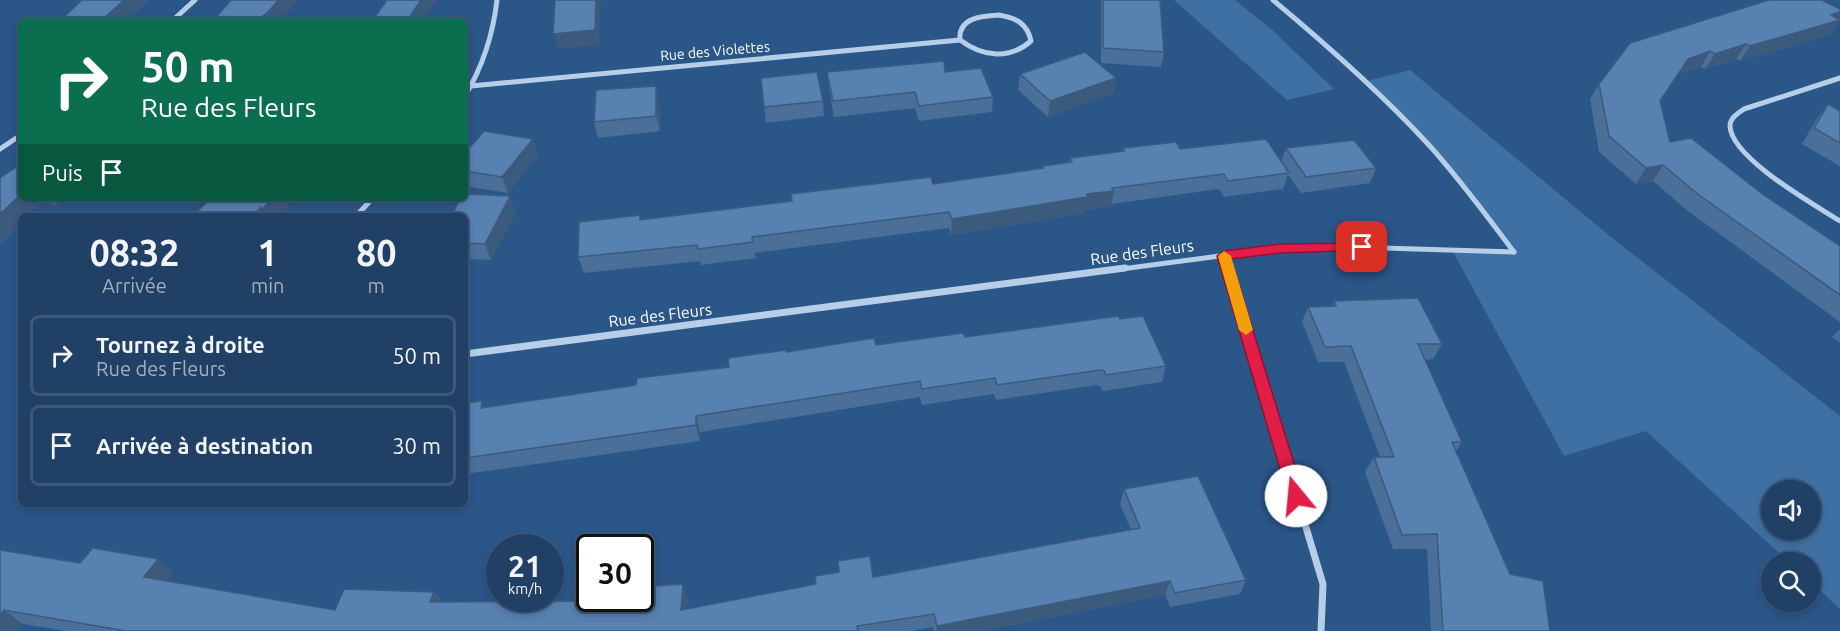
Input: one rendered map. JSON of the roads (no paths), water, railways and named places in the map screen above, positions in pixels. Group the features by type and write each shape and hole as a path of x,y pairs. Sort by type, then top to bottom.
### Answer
{"street":[{"path":"175,18 195,0"},
{"path":"468,91 490,41 497,0"},
{"name":"Rue des Fleurs","path":"468,354 1317,246 1514,252 1449,168 1404,119 1367,81 1273,0"},
{"path":"998,15 1016,19 1026,25 1031,32 1031,41 1024,48 1005,54 976,51 960,40 960,30 966,23 985,16 998,15"},
{"name":"Rue des Violettes","path":"471,86 960,40"},
{"path":"1840,78 1744,109 1734,117 1730,127 1736,142 1747,157 1840,220"},
{"path":"0,149 18,137"},
{"path":"359,213 370,201"},
{"path":"1224,256 1323,584 1321,631"}]}
